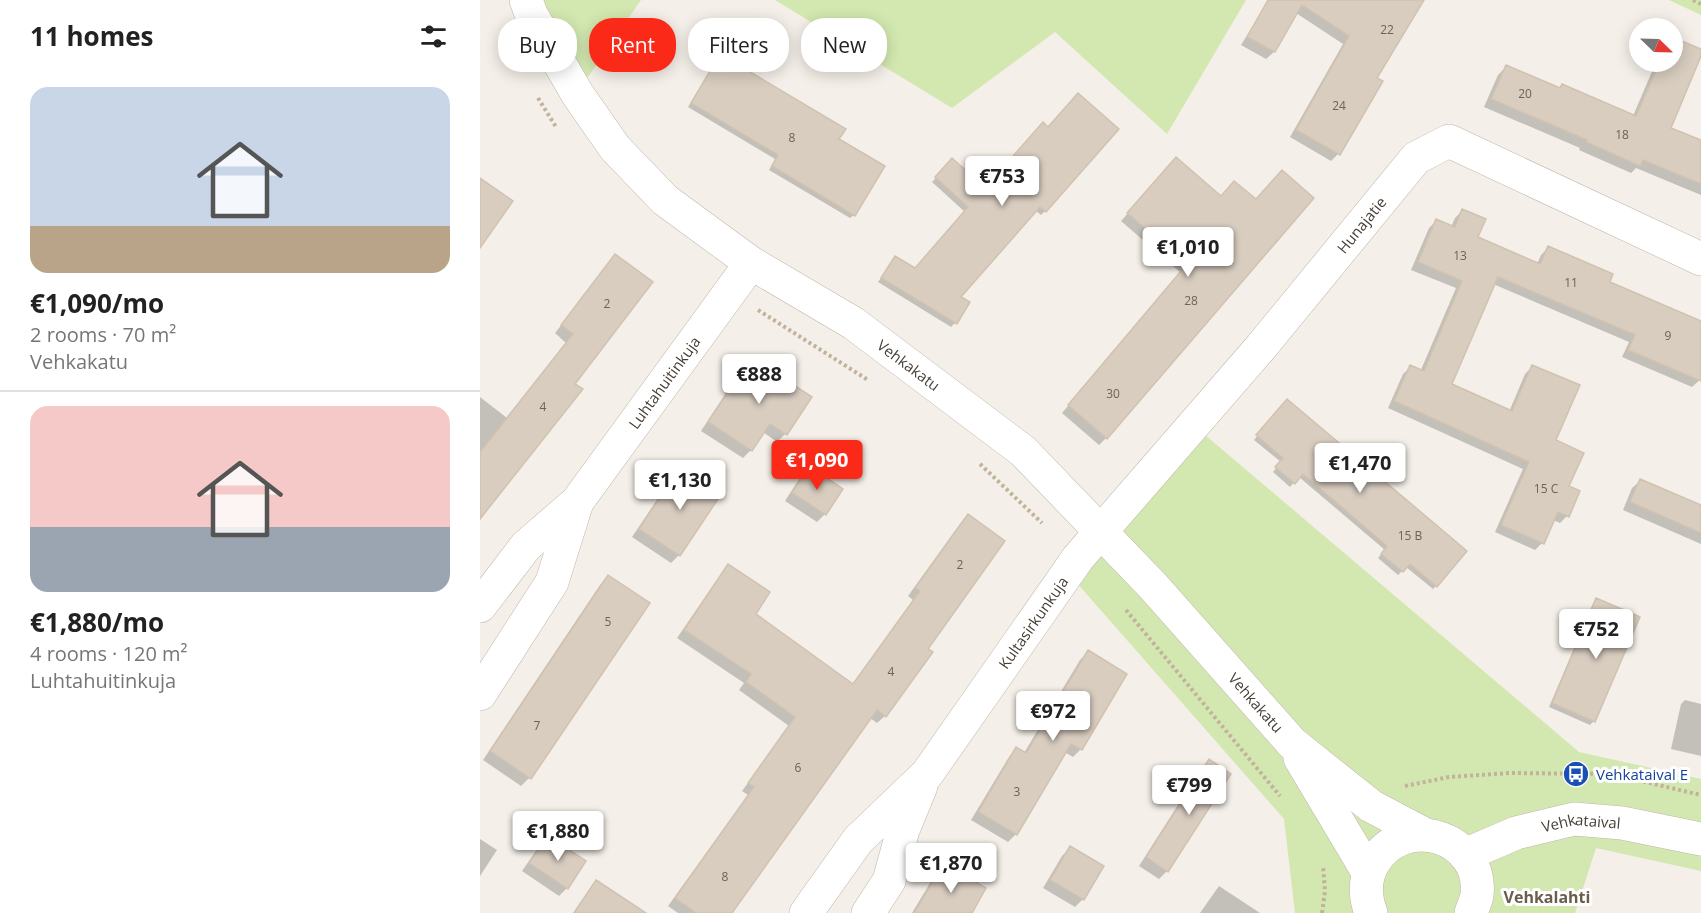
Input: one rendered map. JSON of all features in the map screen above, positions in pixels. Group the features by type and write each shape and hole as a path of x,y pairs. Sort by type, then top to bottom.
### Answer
{"street":[{"name":"Vehkakatu","path":"526,0 531,14 578,95 615,148 665,200 751,263 853,323 1023,450 1153,586 1292,743 1371,806 1424,834 1447,840 1465,855"},
{"name":"Hunajatie","path":"1102,532 1261,347 1416,158 1449,141 1701,259"},
{"name":"Luhtahuitinkuja","path":"480,606 526,546 577,502 751,263"},
{"name":"Luhtahuitinkuja","path":"480,693 552,582 577,502"},
{"name":"Kultasirkunkuja","path":"806,913 858,840 927,774 1078,558 1102,532"},
{"name":"Vehkakatu","path":"1292,743 1368,872"},
{"name":"Kultasirkunkuja","path":"868,913 889,881 903,830 927,774"},
{"name":"Vehkataival","path":"1465,855 1516,833 1574,819 1622,824 1701,839"},
{"path":"1371,913 1366,892 1368,872 1380,852 1400,838 1424,834"},
{"path":"1465,855 1475,874 1477,895 1471,913"}],"path":[{"path":"1693,0 1701,4"},
{"path":"535,93 546,114 560,132"},
{"path":"731,292 878,386"},
{"path":"974,458 1078,558"},
{"path":"1123,607 1287,805"},
{"path":"1371,806 1395,788 1449,777 1510,773 1611,774 1701,795"},
{"path":"1322,913 1323,864 1344,832"}],"green space":[{"path":"526,0 641,0 629,18 589,18 589,72 591,72 579,90 568,72 577,72 577,18 537,18"},
{"path":"775,0 1246,0 1167,134 1055,32 952,108 887,68 887,18 804,18"},
{"path":"1669,0 1701,0 1701,15"},
{"path":"1198,429 1579,752 1701,779 1701,871 1596,848 1575,913 1295,913 1284,819 1069,574"}],"building":[{"path":"1268,0 1424,0 1377,78 1383,81 1340,155 1296,130 1349,36 1302,5 1275,52 1247,37"},
{"path":"1683,42 1701,49 1701,56 1671,128 1701,140 1701,184 1643,160 1640,166 1586,142 1587,140 1491,99 1506,65 1560,88 1562,84 1636,116 1656,72 1683,72"},
{"path":"709,72 750,72 846,129 839,139 885,166 855,216 772,166 778,155 691,103"},
{"path":"1078,93 1119,129 1046,212 1040,207 961,297 970,302 957,324 881,278 895,256 915,268 968,207 935,177 952,158 985,188 1043,122 1048,127"},
{"path":"1176,157 1221,196 1234,181 1256,199 1282,170 1314,198 1107,439 1068,405 1187,264 1127,213"},
{"path":"480,178 513,201 480,248"},
{"path":"1462,209 1486,219 1478,237 1540,264 1548,246 1613,274 1610,282 1701,321 1701,381 1628,350 1635,335 1498,277 1452,384 1512,411 1532,365 1580,385 1556,440 1584,453 1569,486 1580,491 1569,517 1558,512 1544,544 1501,525 1529,462 1394,401 1410,365 1424,371 1462,281 1418,262 1436,219 1455,227"},
{"path":"615,254 653,282 575,384 583,389 480,519 480,452 573,334 561,325"},
{"path":"751,357 812,397 787,435 770,424 752,451 708,422"},
{"path":"1287,399 1467,551 1437,587 1410,564 1403,572 1381,554 1387,546 1303,474 1295,484 1275,467 1283,458 1256,435"},
{"path":"680,466 722,493 680,556 639,529"},
{"path":"809,466 843,489 826,515 792,493"},
{"path":"1640,479 1701,505 1701,533 1630,502"},
{"path":"968,514 1005,541 928,649 933,652 886,717 877,710 732,913 696,913 675,898 754,787 748,783 795,717 746,682 751,674 684,630 728,564 770,592 756,614 853,684 920,591 915,588"},
{"path":"608,575 650,603 531,779 490,751"},
{"path":"1596,598 1640,617 1595,722 1552,703"},
{"path":"1088,650 1127,674 1082,750 1071,744 1017,835 978,812 1016,747 1026,753"},
{"path":"1209,759 1231,774 1168,872 1146,857"},
{"path":"547,835 586,861 568,889 529,863"},
{"path":"1070,846 1104,866 1084,900 1050,880"},
{"path":"944,863 986,888 972,913 914,913"},
{"path":"596,880 646,913 574,913"}],"place":[{"name":"Vehkataival E","path":"1576,774"}],"district":[{"name":"Vehkalahti","path":"1547,897"}]}
